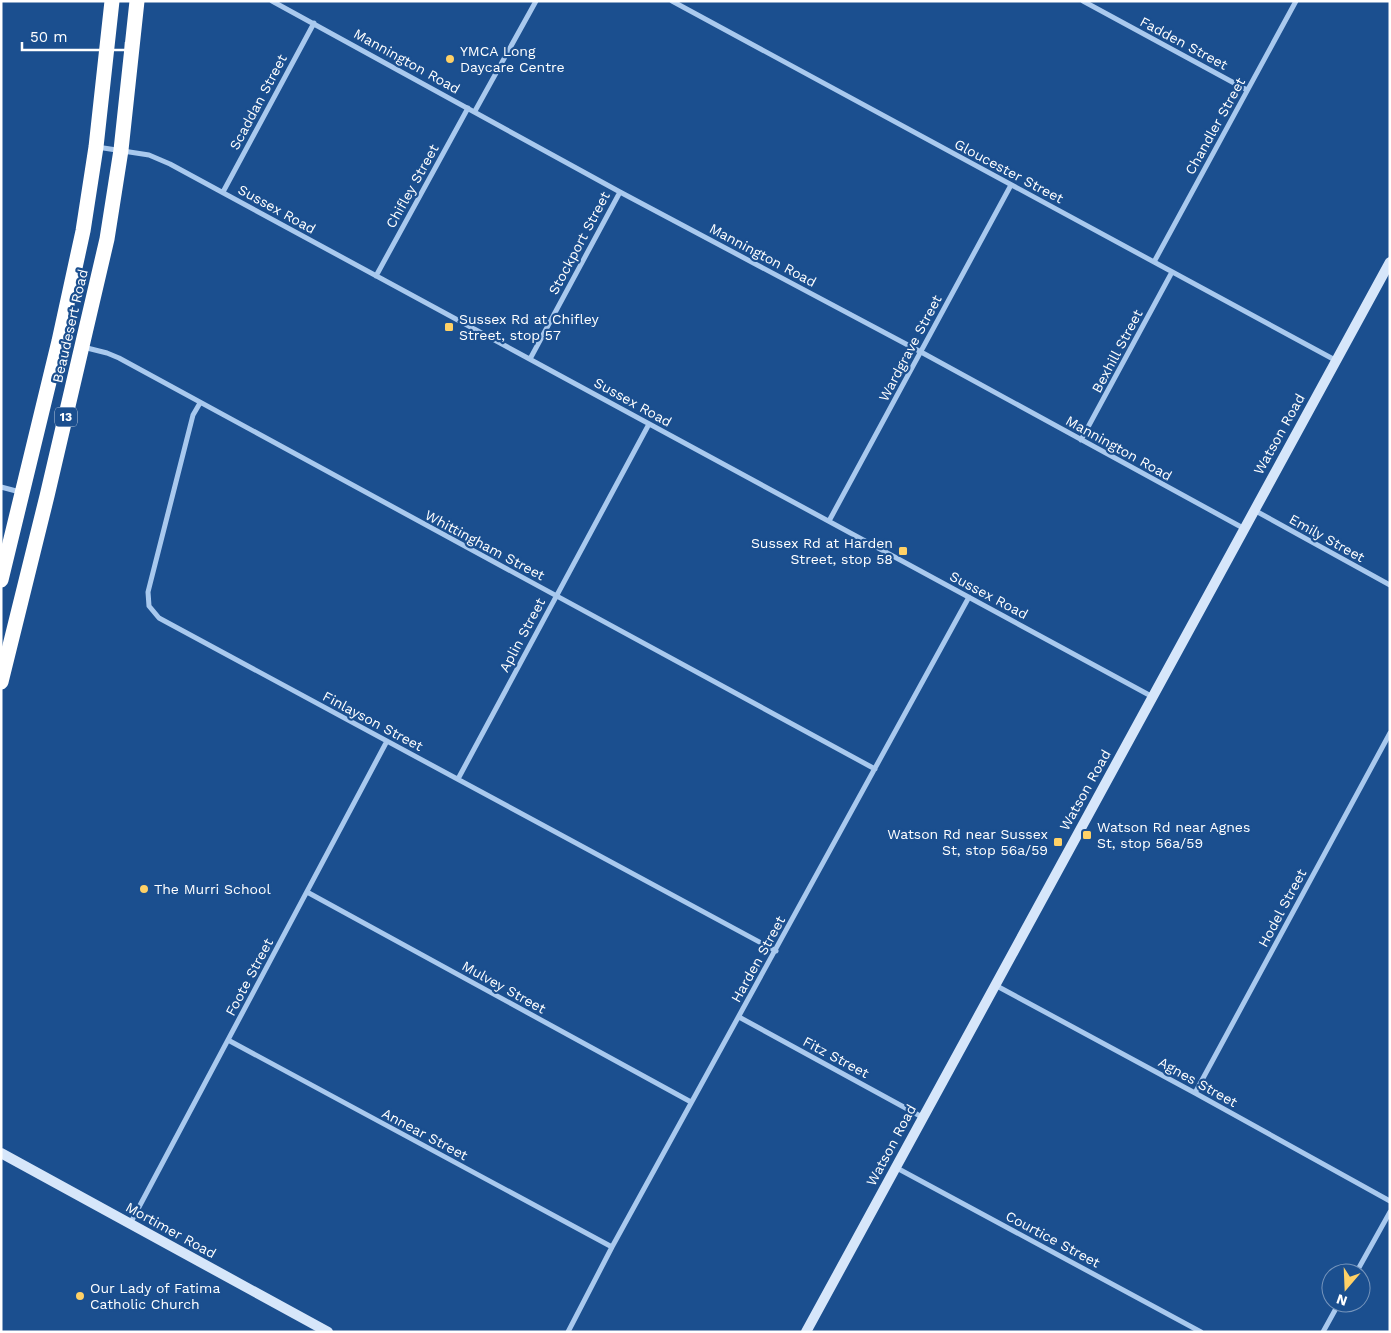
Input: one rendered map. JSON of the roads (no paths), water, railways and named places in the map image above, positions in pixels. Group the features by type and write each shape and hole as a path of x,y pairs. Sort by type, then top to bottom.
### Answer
{"highway":[{"name":"Beaudesert Road","path":"1,580 74,271 96,147 112,1"},
{"name":"Beaudesert Road","path":"1,682 107,239 120,150 137,1"}],"street":[{"name":"Mannington Road","path":"272,1 620,192 921,352 1243,528"},
{"path":"474,111 536,1"},
{"name":"Gloucester Street","path":"672,1 1335,360"},
{"name":"Fadden Street","path":"1083,1 1247,90"},
{"name":"Chandler Street","path":"1154,262 1296,1"},
{"name":"Scaddan Street","path":"223,192 314,23"},
{"name":"Chifley Street","path":"376,276 468,108"},
{"name":"Sussex Road","path":"96,147 157,158 223,192 1152,696"},
{"name":"Wardgrave Street","path":"829,521 1011,185"},
{"name":"Stockport Street","path":"530,359 620,192"},
{"name":"Watson Road","path":"806,1332 1243,528 1390,262"},
{"name":"Bexhill Street","path":"1081,440 1172,272"},
{"name":"Whittingham Street","path":"82,347 119,358 875,769"},
{"name":"Finlayson Street","path":"200,403 193,415 148,592 149,606 159,618 776,951"},
{"name":"Aplin Street","path":"458,779 649,424"},
{"path":"1,488 23,493"},
{"name":"Emily Street","path":"1253,510 1390,585"},
{"name":"Harden Street","path":"568,1332 691,1102 776,951 969,597"},
{"name":"Hodel Street","path":"1195,1093 1390,734"},
{"name":"Foote Street","path":"130,1224 387,741"},
{"name":"Mulvey Street","path":"307,892 691,1102"},
{"name":"Agnes Street","path":"994,985 1390,1201"},
{"name":"Fitz Street","path":"739,1017 922,1117"},
{"name":"Annear Street","path":"228,1040 612,1248"},
{"name":"Mortimer Road","path":"1,1152 328,1332"},
{"name":"Courtice Street","path":"895,1167 1201,1332"},
{"path":"1362,1263 1390,1212"},
{"path":"1323,1332 1333,1313"}],"place":[{"name":"YMCA Long Daycare Centre","path":"450,59"},
{"name":"Sussex Rd at Chifley Street, stop 57","path":"449,327"},
{"name":"Sussex Rd at Harden Street, stop 58","path":"903,551"},
{"name":"Watson Rd near Agnes St, stop 56a/59","path":"1087,835"},
{"name":"Watson Rd near Sussex St, stop 56a/59","path":"1058,842"},
{"name":"The Murri School","path":"144,889"},
{"name":"Our Lady of Fatima Catholic Church","path":"80,1296"}]}
